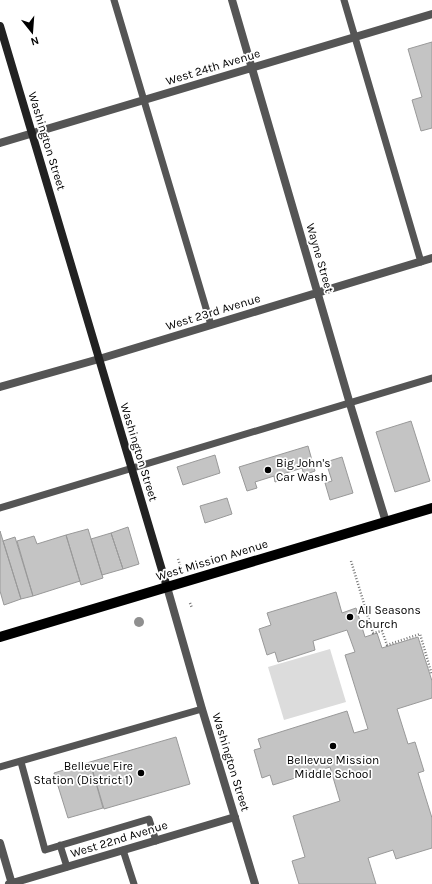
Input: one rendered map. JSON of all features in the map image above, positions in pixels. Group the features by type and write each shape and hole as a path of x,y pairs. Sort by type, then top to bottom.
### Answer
{"main road":[{"name":"West Mission Avenue","path":"0,637 432,508"}],"street":[{"name":"Wayne Street","path":"232,0 386,522"},
{"name":"West 24th Avenue","path":"0,143 432,14"},
{"name":"Washington Street","path":"0,26 255,884"},
{"name":"West 23rd Avenue","path":"0,387 99,359 432,258"},
{"name":"West 22nd Avenue","path":"11,884 235,817"},
{"path":"0,843 11,884"}],"lane":[{"path":"114,0 211,325"},
{"path":"344,0 421,262"},
{"path":"0,508 132,470 432,378"},
{"path":"0,767 202,709"},
{"path":"20,762 45,850 149,819 156,841"},
{"path":"60,845 67,867"},
{"path":"124,850 134,884"}],"path":[{"path":"178,559 180,565"},
{"path":"351,561 372,633 382,631 387,645 420,634 432,675"},
{"path":"190,603 192,608"}],"shaded area":[{"path":"330,649 346,702 284,720 268,667"}],"building":[{"path":"432,42 432,128 421,131 412,100 422,97 408,49"},
{"path":"411,421 430,481 395,492 376,432"},
{"name":"Big John's Car Wash","path":"308,446 315,471 304,475 302,468 283,474 285,479 275,482 274,476 255,482 257,488 247,491 239,467"},
{"path":"215,455 220,473 183,485 177,467"},
{"path":"342,457 353,493 330,500 325,483 332,481 326,462"},
{"path":"227,498 232,514 205,523 200,506"},
{"path":"128,527 139,564 123,569 111,533"},
{"path":"88,529 103,578 81,585 66,535"},
{"path":"0,531 21,599 4,605 0,591"},
{"path":"111,533 123,569 102,575 91,539"},
{"path":"66,535 80,581 33,596 17,541 34,536 37,544"},
{"path":"15,537 33,596 21,599 3,541"},
{"name":"Bellevue Mission Middle School","path":"336,592 342,613 356,608 365,637 377,633 382,648 418,637 432,681 432,698 397,709 408,744 415,742 424,771 418,773 432,818 432,848 396,859 393,850 368,858 376,884 299,884 292,861 305,857 293,816 340,801 330,767 273,785 270,775 262,778 254,750 261,748 258,739 347,711 354,733 368,729 345,655 355,652 347,630 313,641 315,650 278,662 275,652 267,655 259,629 271,625 267,613"},
{"path":"176,737 190,784 104,809 90,762"},
{"path":"90,762 103,808 68,818 54,773"}],"place":[{"name":"Big John's Car Wash","path":"268,470"},
{"name":"All Seasons Church","path":"350,617"},
{"name":"Bellevue Mission Middle School","path":"333,746"},
{"name":"Bellevue Fire Station (District 1)","path":"141,773"}]}
